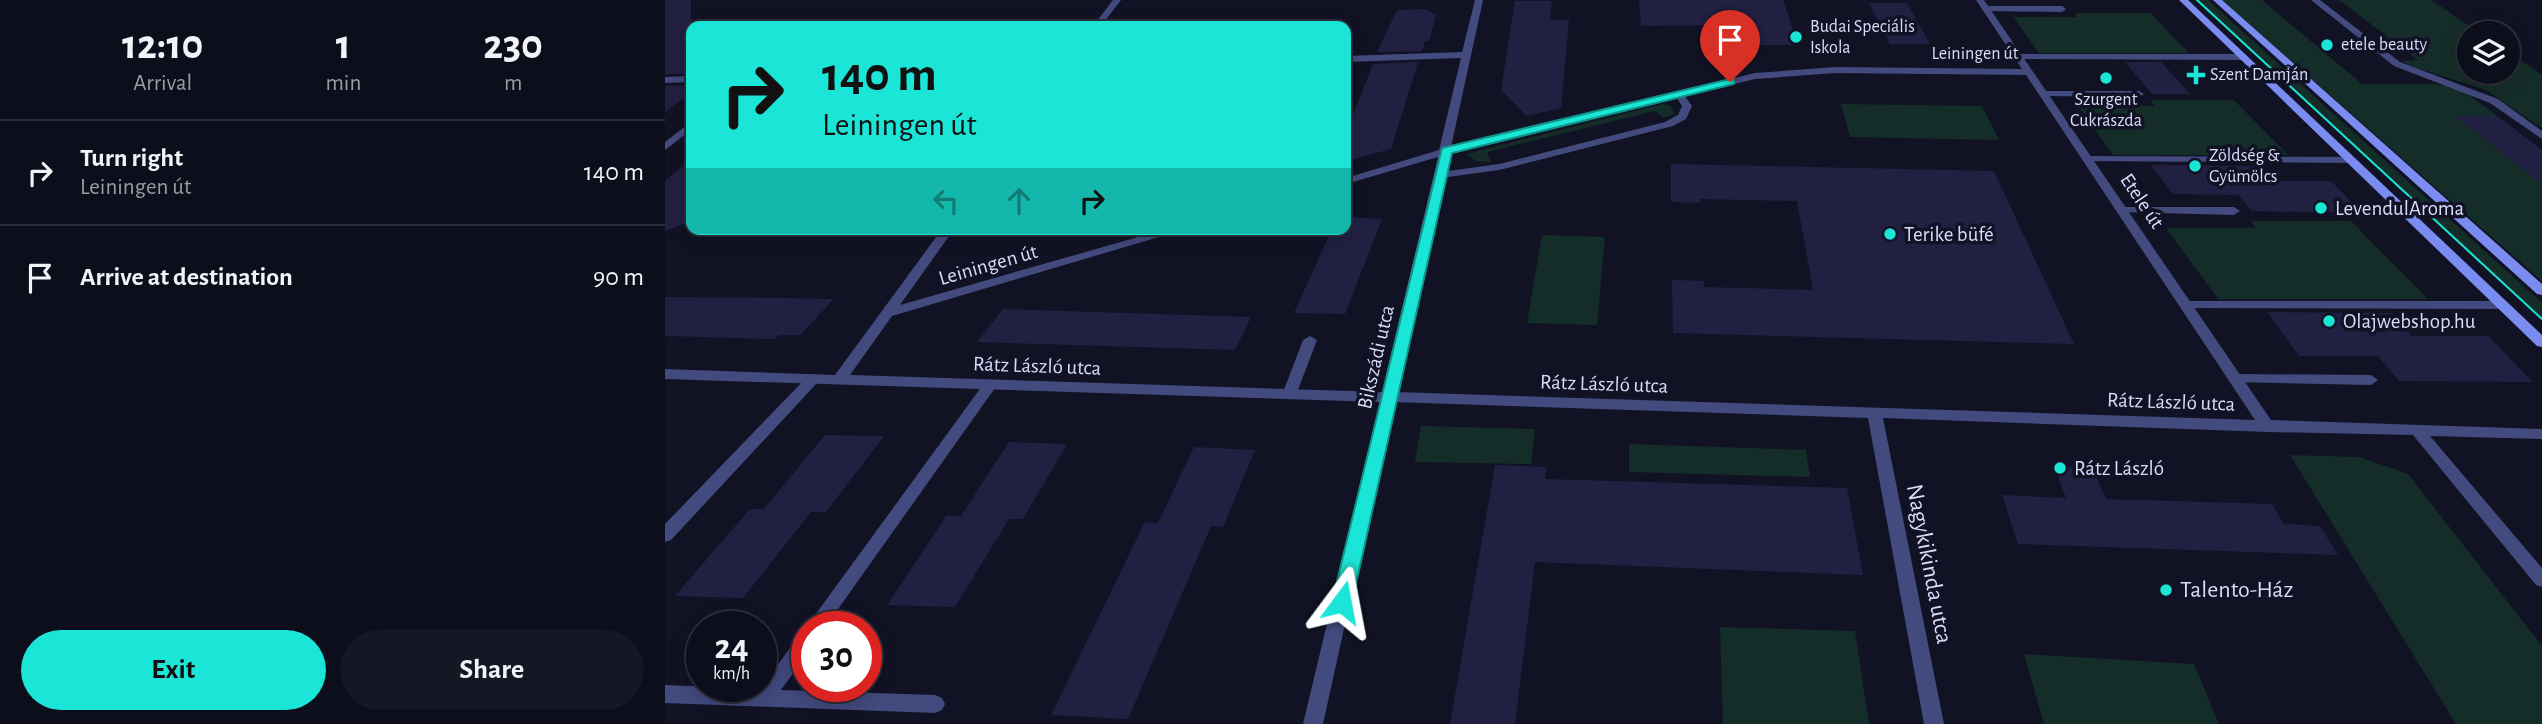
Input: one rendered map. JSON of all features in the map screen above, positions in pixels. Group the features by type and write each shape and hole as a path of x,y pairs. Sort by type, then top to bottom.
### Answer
{"main road":[{"path":"2183,0 2542,343"},
{"path":"2217,0 2542,291"}],"street":[{"path":"1101,21 1117,0"},
{"name":"Bikszádi utca","path":"1313,724 1447,151 1479,0"},
{"path":"2315,0 2397,64 2494,100 2542,136"},
{"path":"1982,4 2062,9"},
{"name":"Etele út","path":"1982,4 2268,427"},
{"path":"1351,59 1467,55"},
{"path":"2019,57 2243,57"},
{"name":"Leiningen út","path":"1351,180 1447,151 1679,94 1782,72 2030,72"},
{"path":"665,80 686,79"},
{"path":"1441,175 1499,167 1669,124 1682,117 1687,106 1679,94"},
{"path":"2045,94 2139,94"},
{"path":"665,147 686,129"},
{"path":"2088,159 2352,160"},
{"path":"2123,210 2234,211"},
{"path":"839,380 944,235"},
{"name":"Leiningen út","path":"887,313 1159,235"},
{"path":"2186,305 2503,305"},
{"path":"1289,395 1310,340"},
{"name":"Rátz László utca","path":"665,373 2542,434"},
{"path":"665,535 813,379"},
{"path":"2236,379 2371,380"},
{"path":"827,611 990,385"},
{"name":"Nagykikinda utca","path":"1875,414 1934,724"},
{"path":"2417,429 2542,580"},
{"path":"777,680 791,661"},
{"path":"665,694 686,695"},
{"path":"777,697 935,704"}],"green space":[{"path":"2195,0 2208,0 2542,303 2542,321"},
{"path":"2222,0 2262,0 2362,84 2436,84 2455,88 2468,94 2497,116 2542,184 2542,281"},
{"path":"2339,0 2431,0 2462,21 2457,21 2457,81 2403,61 2418,60"},
{"path":"2075,13 2150,13 2189,53 2039,53 2013,17 2077,17"},
{"path":"2520,60 2542,75 2542,128 2486,90 2467,84 2520,84"},
{"path":"2150,100 2234,100 2288,155 2113,155 2078,106 2155,106"},
{"path":"1662,104 1670,105 1674,114 1664,118 1655,111 1487,152 1491,162 1476,161 1466,154"},
{"path":"1841,104 1982,106 1999,140 1850,137"},
{"path":"2251,221 2351,221 2428,299 2218,299 2166,228 2256,228"},
{"path":"1542,235 1605,237 1597,325 1527,323"},
{"path":"1421,426 1535,429 1531,464 1415,462"},
{"path":"1629,444 1806,450 1810,477 1629,472"},
{"path":"2290,455 2359,457 2408,474 2542,646 2542,724 2456,724"},
{"path":"1720,627 1855,631 1869,724 1723,724"},
{"path":"2024,654 2194,664 2219,724 2044,724"}],"building":[{"path":"665,0 691,0 691,21 686,21 686,74 665,74"},
{"path":"1639,0 1783,0 1798,45 1730,45 1726,25 1641,26"},
{"path":"1515,1 1552,1 1550,20 1569,20 1561,108 1527,116 1501,90"},
{"path":"1869,3 1907,3 1930,44 1890,44"},
{"path":"1425,9 1436,15 1429,41 1425,41 1422,51 1377,52 1397,10"},
{"path":"1418,62 1391,149 1351,160 1351,119 1373,64"},
{"path":"2125,62 2161,62 2190,94 2152,94"},
{"path":"686,85 686,96 665,112 665,86"},
{"path":"2455,116 2497,116 2542,150 2542,184"},
{"path":"686,163 686,223 665,231 665,181"},
{"path":"1671,164 1994,171 2074,344 1673,333 1672,280 1704,281 1704,287 1813,290 1797,201 1700,199 1700,203 1671,202"},
{"path":"2151,165 2255,166 2268,181 2331,181 2362,213 2252,211 2238,195 2173,194"},
{"path":"1351,217 1382,219 1345,314 1294,313 1329,235 1351,235"},
{"path":"665,297 834,299 800,335 779,335 775,339 665,336"},
{"path":"1003,309 1251,317 1235,350 977,342"},
{"path":"2267,312 2392,313 2412,336 2488,336 2533,382 2399,381 2378,356 2299,356"},
{"path":"825,435 884,436 826,512 811,512 743,598 675,596 750,509 764,509"},
{"path":"1009,442 1067,444 1023,519 1009,519 955,607 887,605 946,516 961,516"},
{"path":"1194,447 1255,450 1223,527 1211,526 1128,719 1051,715 1145,522 1158,523"},
{"path":"1495,465 1546,467 1545,479 1847,488 1863,575 1535,562 1515,724 1450,724"},
{"path":"2054,466 2092,467 2106,499 2272,504 2284,524 2320,526 2338,555 2018,544 2002,495 2066,498"}],"tram line":[{"path":"2197,0 2542,319"}],"place":[{"name":"Budai Speciális Iskola","path":"1796,37"},
{"name":"etele beauty","path":"2327,45"},
{"name":"Szent Damján","path":"2196,75"},
{"name":"Szurgent Cukrászda","path":"2106,78"},
{"name":"Zöldség & Gyümölcs","path":"2195,166"},
{"name":"LevendulAroma","path":"2321,208"},
{"name":"Terike büfé","path":"1890,234"},
{"name":"Olajwebshop.hu","path":"2329,321"},
{"name":"Rátz László","path":"2060,468"},
{"name":"Talento-Ház","path":"2166,590"}],"route":[{"path":"1342,602 1447,151 1730,82"}]}
